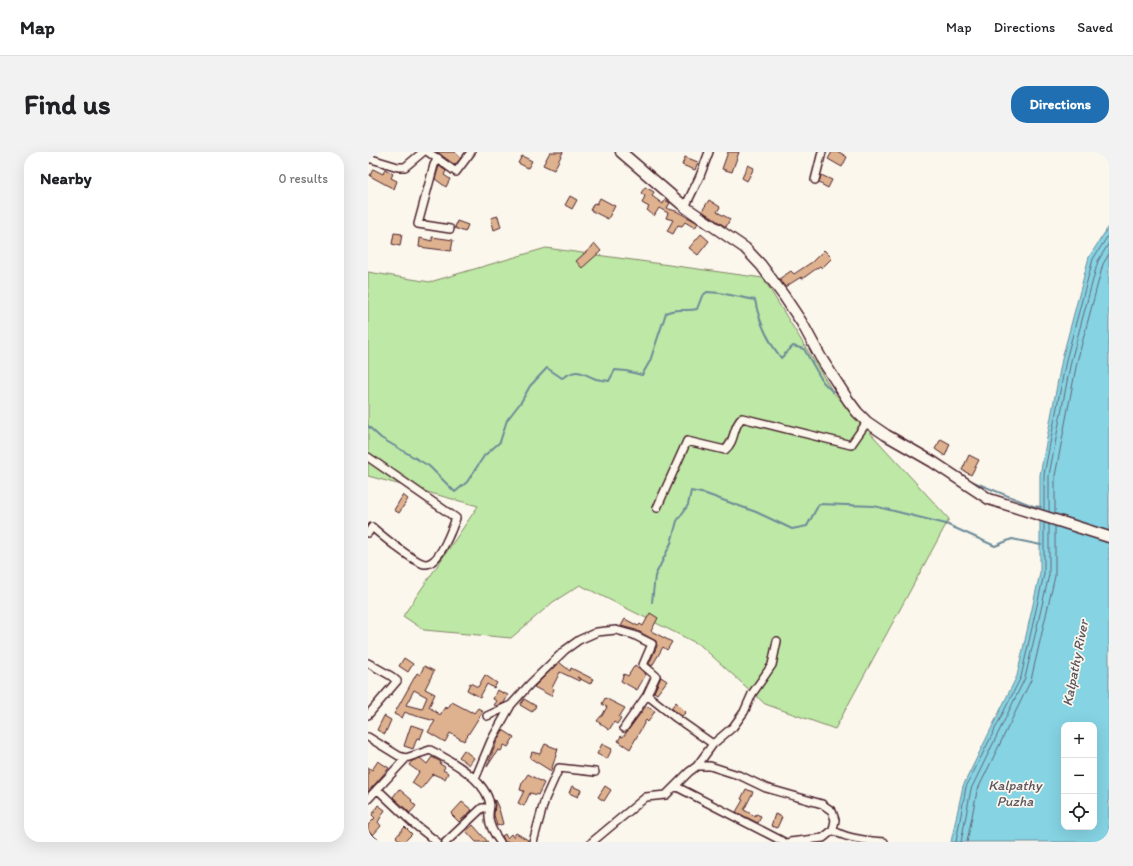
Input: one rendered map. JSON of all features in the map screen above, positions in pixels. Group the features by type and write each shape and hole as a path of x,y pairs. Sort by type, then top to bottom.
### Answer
{"main road":[{"path":"621,152 685,207 744,248 761,265 802,323 821,358 848,400 867,422 886,435 933,462 989,499 1109,537"}],"street":[{"path":"368,158 398,167 405,167 412,163 423,152"},
{"path":"428,152 456,172 471,152"},
{"path":"685,207 700,176 709,152"},
{"path":"815,180 822,152"},
{"path":"438,158 434,165 418,224 450,229"},
{"path":"657,508 687,441 725,450 731,445 737,422 742,418 851,444 867,422"},
{"path":"368,457 456,518 451,533 439,554 430,564 424,564 410,556 369,528"},
{"path":"475,779 491,741 511,705 565,650 579,640 596,632 616,630 634,635 652,644 643,664 656,676 647,695 624,728"},
{"path":"592,842 646,796 666,795 689,772 698,766 714,744 733,727 744,712 752,694 772,665 777,641"},
{"path":"368,663 397,681 368,715"},
{"path":"647,695 676,718 714,744"},
{"path":"487,716 511,705"},
{"path":"368,737 406,758"},
{"path":"368,799 406,758 430,750 451,761 475,779 486,791 490,805 487,810 446,842"},
{"path":"698,766 710,766 741,776 766,788 822,804 832,811 835,820 833,830 823,838 790,842"},
{"path":"533,842 545,799 558,768 595,772"},
{"path":"675,786 784,842"},
{"path":"377,789 414,824 437,842"},
{"path":"487,810 491,826 500,842"},
{"path":"833,830 838,833 872,841 884,842"},
{"path":"368,837 374,842"}],"green space":[{"path":"546,248 763,278 833,392 949,519 835,729 765,704 700,645 580,585 553,602 511,638 424,630 403,616 478,506 368,476 368,272 430,282"}],"water":[{"name":"Kalpathy Puzha","path":"1109,226 1109,842 951,842 963,786 1017,676 1040,573 1040,475 1062,359 1089,257"}],"building":[{"path":"437,152 454,152 461,158 455,165"},
{"path":"550,152 563,152 554,170 543,165"},
{"path":"728,152 739,152 732,172 722,169"},
{"path":"832,152 839,152 847,157 842,167 828,159"},
{"path":"522,156 532,161 528,168 518,163"},
{"path":"685,157 698,162 695,170 682,165"},
{"path":"748,165 754,168 747,181 742,178"},
{"path":"439,166 446,171 444,175 450,179 446,187 435,179"},
{"path":"373,169 383,174 385,169 393,174 391,178 397,181 394,189 370,176"},
{"path":"821,175 832,180 828,188 819,183"},
{"path":"645,187 654,192 652,196 663,204 665,200 670,203 667,208 676,211 698,223 695,228 685,222 682,226 678,225 673,234 667,231 673,220 666,218 668,213 659,208 654,216 647,210 649,207 642,203 645,196 641,193"},
{"path":"570,196 577,200 572,209 565,205"},
{"path":"600,198 615,206 608,219 590,210 594,203 597,204"},
{"path":"709,200 720,207 717,212 730,219 726,227 702,211"},
{"path":"498,216 501,227 494,230 491,218"},
{"path":"457,221 468,225 465,232 455,228"},
{"path":"394,233 402,234 400,246 392,244"},
{"path":"701,234 709,241 698,255 689,248"},
{"path":"432,237 453,240 451,251 419,247 420,238 432,241"},
{"path":"595,244 601,251 582,268 576,261"},
{"path":"824,250 832,258 822,268 820,266 802,279 801,277 785,287 779,279 791,271 794,274 812,262"},
{"path":"941,439 950,444 945,456 935,449"},
{"path":"969,455 979,460 971,475 962,470"},
{"path":"403,495 408,499 399,513 394,510"},
{"path":"650,613 658,618 651,631 672,642 667,650 663,647 652,666 649,664 657,646 656,641 636,630 621,626 625,619 638,626 640,624 643,626"},
{"path":"404,658 413,664 408,672 399,666"},
{"path":"559,662 570,671 571,668 593,679 590,684 577,677 580,679 579,681 560,672 552,688 554,689 551,696 534,687"},
{"path":"635,665 646,674 637,690 621,681 624,674 628,676"},
{"path":"424,666 434,671 425,689 435,694 429,707 440,715 445,707 447,709 452,702 474,713 478,708 483,711 464,741 450,733 445,742 428,732 435,721 405,712 402,718 394,714 417,673 420,675","holes":["414,690 427,697 422,709 406,705"]},
{"path":"485,675 497,683 494,688 487,684 480,697 467,690 470,683 478,687"},
{"path":"661,677 667,681 657,694 654,692"},
{"path":"497,690 508,695 504,703 496,706 494,705 497,701 493,699"},
{"path":"605,698 625,708 619,717 621,718 617,724 614,722 609,730 597,721 607,707 602,704"},
{"path":"524,699 536,706 532,712 520,705"},
{"path":"676,702 686,712 682,716 671,708"},
{"path":"646,706 655,711 648,722 646,720 630,749 618,741 621,736 623,737"},
{"path":"384,716 391,720 385,734 377,730"},
{"path":"411,725 424,729 420,739 417,738 413,749 404,746"},
{"path":"503,730 514,737 508,747 504,745 501,751 498,750 487,767 496,743"},
{"path":"545,744 558,749 551,771 530,758 532,752 540,754"},
{"path":"602,744 612,749 607,759 597,754"},
{"path":"464,750 474,758 469,765 459,757"},
{"path":"432,757 441,762 440,764 445,767 443,770 448,773 445,779 433,774 421,789 412,783 419,772 409,765 412,761 420,758 427,764"},
{"path":"378,761 389,768 368,792 368,767 372,770"},
{"path":"528,774 544,783 538,795 530,793 524,806 518,803 524,791 520,790 522,783"},
{"path":"572,786 581,790 578,797 569,793"},
{"path":"605,786 611,790 604,801 598,797"},
{"path":"399,789 412,800 411,801 416,806 410,813 393,797"},
{"path":"746,789 753,792 744,810 755,816 756,814 761,816 758,823 736,812 743,800 741,799"},
{"path":"494,800 499,809 503,824 497,826 494,815"},
{"path":"462,802 472,810 459,822 451,814"},
{"path":"378,805 385,810 378,822 381,826 373,835 368,831 368,825 375,818 372,815"},
{"path":"775,814 782,817 777,828 771,826"},
{"path":"473,825 488,842 476,842 466,831"},
{"path":"405,827 412,834 404,842 401,842 396,837"},
{"path":"516,833 528,840 528,842 505,842 502,836 505,834 507,838 511,834 513,837"}],"waterway":[{"path":"368,426 381,438 429,466 455,492 467,482 484,456 500,442 507,420 521,402 530,386 547,368 562,378 572,373 579,372 596,379 609,381 615,370 642,375 650,361 666,313 674,310 697,309 702,296 707,292 755,300 765,331 781,358 793,346 804,349 823,382 833,392 836,388"},
{"path":"971,481 1033,506 1041,507"},
{"path":"652,602 655,576 671,543 677,521 688,505 691,491 706,494 756,512 792,529 807,526 819,504 874,506 946,524 995,546 1012,539 1041,545"}],"water label":[{"name":"Kalpathy River","path":"1075,663"}]}
